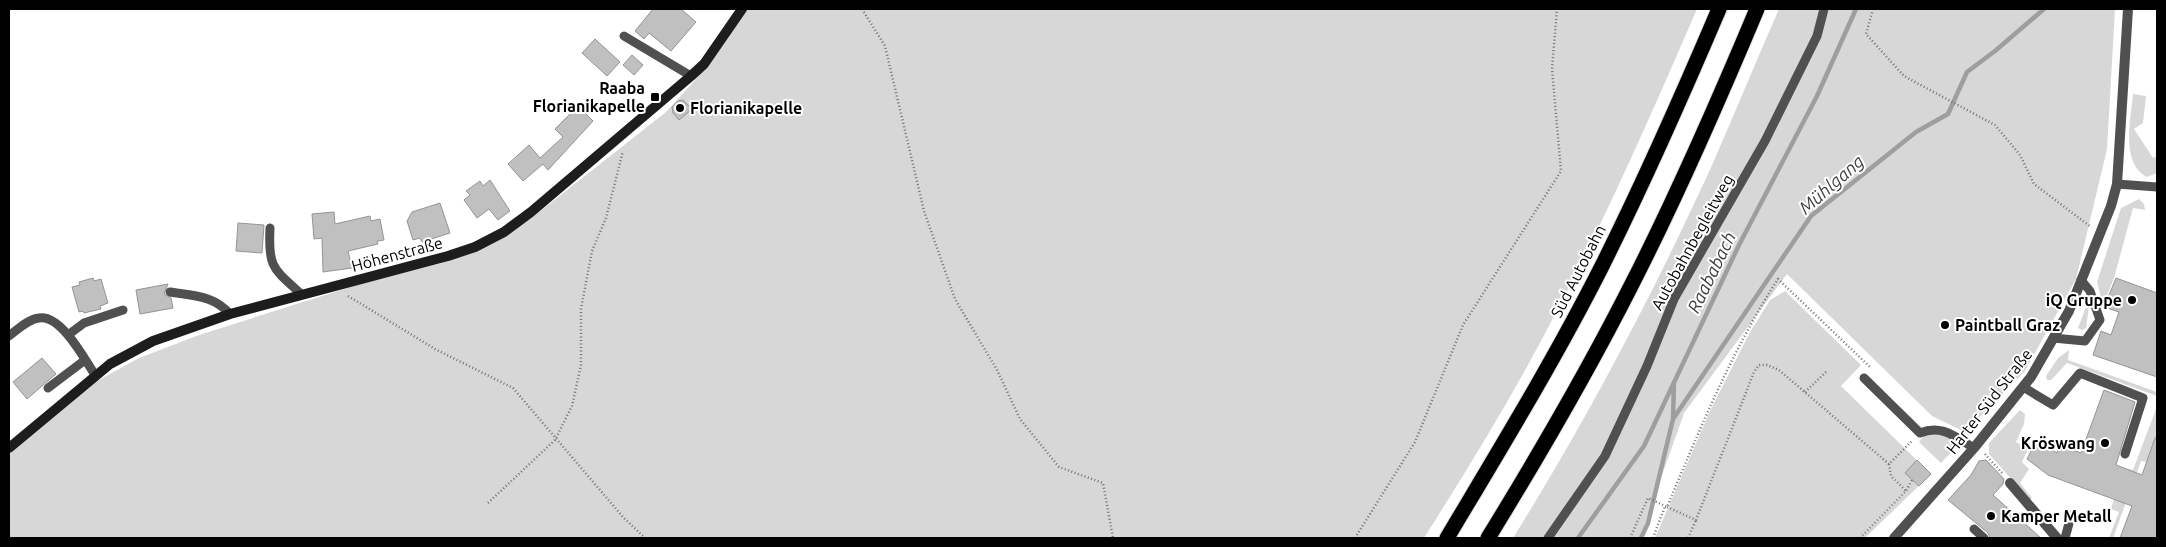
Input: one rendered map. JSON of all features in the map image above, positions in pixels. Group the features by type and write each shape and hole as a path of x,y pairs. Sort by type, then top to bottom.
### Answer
{"highway":[{"name":"Süd Autobahn","path":"1447,538 1528,403 1601,267 1668,128 1719,9"},
{"path":"1488,538 1558,422 1632,285 1699,144 1757,9"}],"street":[{"name":"Höhenstraße","path":"9,448 95,375 131,351 153,341 230,314 301,294 427,263 475,247 496,236 531,212 691,76 716,48 742,9"},
{"name":"Harter Süd Straße","path":"1894,538 1974,448 2023,387 2069,311 2117,184 2128,9"},
{"path":"2010,483 2057,538"}],"lane":[{"name":"Autobahnbegleitweg","path":"1548,538 1605,456 1647,366 1674,299 1765,141 1817,36 1824,9"},
{"path":"624,36 691,76"},
{"path":"2117,184 2157,187"},
{"path":"270,228 268,254 271,263 276,271 301,294"},
{"path":"2053,338 2086,341 2100,320 2090,291 2081,280"},
{"path":"170,292 213,299 220,303 230,314"},
{"path":"68,336 84,323 123,310"},
{"path":"9,336 36,318 45,318 54,323 68,336 95,375"},
{"path":"48,388 85,360"},
{"path":"2023,387 2053,405 2080,373 2144,398 2125,454"},
{"path":"1864,378 1920,433 1931,428 1945,431 1974,448"},
{"path":"2065,538 2071,516"},
{"path":"1974,530 1984,538"}],"path":[{"path":"862,9 885,46 924,211 955,299 997,370 1020,420 1059,467 1103,483 1113,538"},
{"path":"1355,538 1415,442 1463,325 1561,171 1552,70 1557,9"},
{"path":"1872,9 1866,34 1873,44 1904,76 1995,125 2020,156 2034,184 2100,233"},
{"path":"488,503 556,440 572,406 581,365 581,309 592,251 606,218 627,130"},
{"path":"1653,538 1665,506 1715,395 1740,345 1778,279 1875,372"},
{"path":"332,286 435,349 513,388 623,517 645,538"},
{"path":"1688,538 1754,372 1759,365 1767,365 1778,370 1806,392 1888,464 1891,476 1906,492"},
{"path":"1806,392 1826,372"},
{"path":"1888,464 1920,433"},
{"path":"1974,448 1984,453 2010,483"},
{"path":"1860,538 1906,492 1912,480"},
{"path":"1630,538 1648,498 1696,520"}],"shaded area":[{"path":"746,9 1697,9 1658,99 1575,276 1491,430 1424,538 9,538 9,454 86,387 139,358 199,335 360,284 442,263 499,239 534,216 666,112 706,68"},
{"path":"1779,9 2115,9 2107,149 2076,279 2025,371 1965,432 1932,416 1787,274 1684,413 1640,538 1513,538 1592,404 1641,312 1709,172"},
{"path":"2133,94 2146,96 2143,123 2134,129 2153,158 2157,156 2157,173 2147,177 2133,162 2130,151 2129,128"},
{"path":"2139,199 2144,204 2145,210 2133,208 2114,278 2103,305 2097,282 2121,208"},
{"path":"1785,291 1861,365 1841,386 1931,474 1865,538 1655,538 1710,411 1749,334 1770,300"},
{"path":"2089,306 2086,328 2082,330 2078,328 2086,307"},
{"path":"2069,350 2068,360 2157,392 2157,396 2067,363 2051,380 2047,380 2046,376 2058,358"},
{"path":"2156,409 2157,437 2147,462 2141,461 2113,538 2109,538 2119,512 2111,509 2123,468 2133,470"},
{"path":"2020,410 2025,414 2024,424 2016,442 2028,449 2022,462 2029,469 2020,483 2032,498 2030,500 1989,454 1989,443"},
{"path":"1937,433 1946,435 1959,444 1941,463 1919,442 1924,436"}],"building":[{"path":"653,9 681,9 696,22 671,51 649,33 644,39 635,31"},
{"path":"595,39 620,62 607,76 582,53"},
{"path":"632,55 643,65 634,75 623,65"},
{"path":"683,100 692,109 679,120 673,113 672,107 678,101"},
{"path":"578,106 593,121 548,170 543,164 523,181 508,164 529,145 540,158 563,137 555,129"},
{"path":"490,180 510,211 498,220 489,209 477,218 464,200 470,195 466,191 480,181 483,186"},
{"path":"440,203 450,233 422,242 420,238 413,240 407,221 412,212"},
{"path":"334,212 335,224 370,216 371,221 380,219 384,240 377,241 378,244 348,251 352,268 323,272 322,238 314,239 312,214"},
{"path":"238,223 264,225 262,253 236,251"},
{"path":"93,278 94,281 101,279 108,303 100,306 101,309 84,313 83,311 79,312 72,287 80,285 79,282"},
{"path":"2116,278 2157,293 2157,377 2093,355 2101,331 2111,335 2119,312 2104,307"},
{"path":"168,284 164,294 171,298 173,308 140,314 136,290"},
{"path":"42,358 56,374 27,399 13,382"},
{"name":"Kröswang","path":"2104,390 2135,402 2116,465 2142,475 2155,438 2157,438 2157,538 2120,538 2132,506 2048,475 2027,459 2036,441 2057,453 2059,445 2081,453"},
{"path":"1917,460 1931,474 1919,486 1905,473"},
{"name":"Kamper Metall","path":"1986,460 2004,479 2003,484 1993,495 2041,538 1990,538 1988,533 1948,500 1971,475 1979,461"}],"waterway":[{"name":"Raababach","path":"1578,538 1644,446 1739,245 1817,96 1856,9"},
{"name":"Mühlgang","path":"1673,419 1811,216 1916,132 1948,114 1967,72 2044,9"},
{"path":"1641,538 1648,523 1673,419 1674,382"}],"place":[{"name":"Raaba Florianikapelle","path":"655,97"},
{"name":"Florianikapelle","path":"680,108"},
{"name":"iQ Gruppe","path":"2132,300"},
{"name":"Paintball Graz","path":"1945,325"},
{"name":"Kröswang","path":"2105,443"},
{"name":"Kamper Metall","path":"1991,516"}]}
